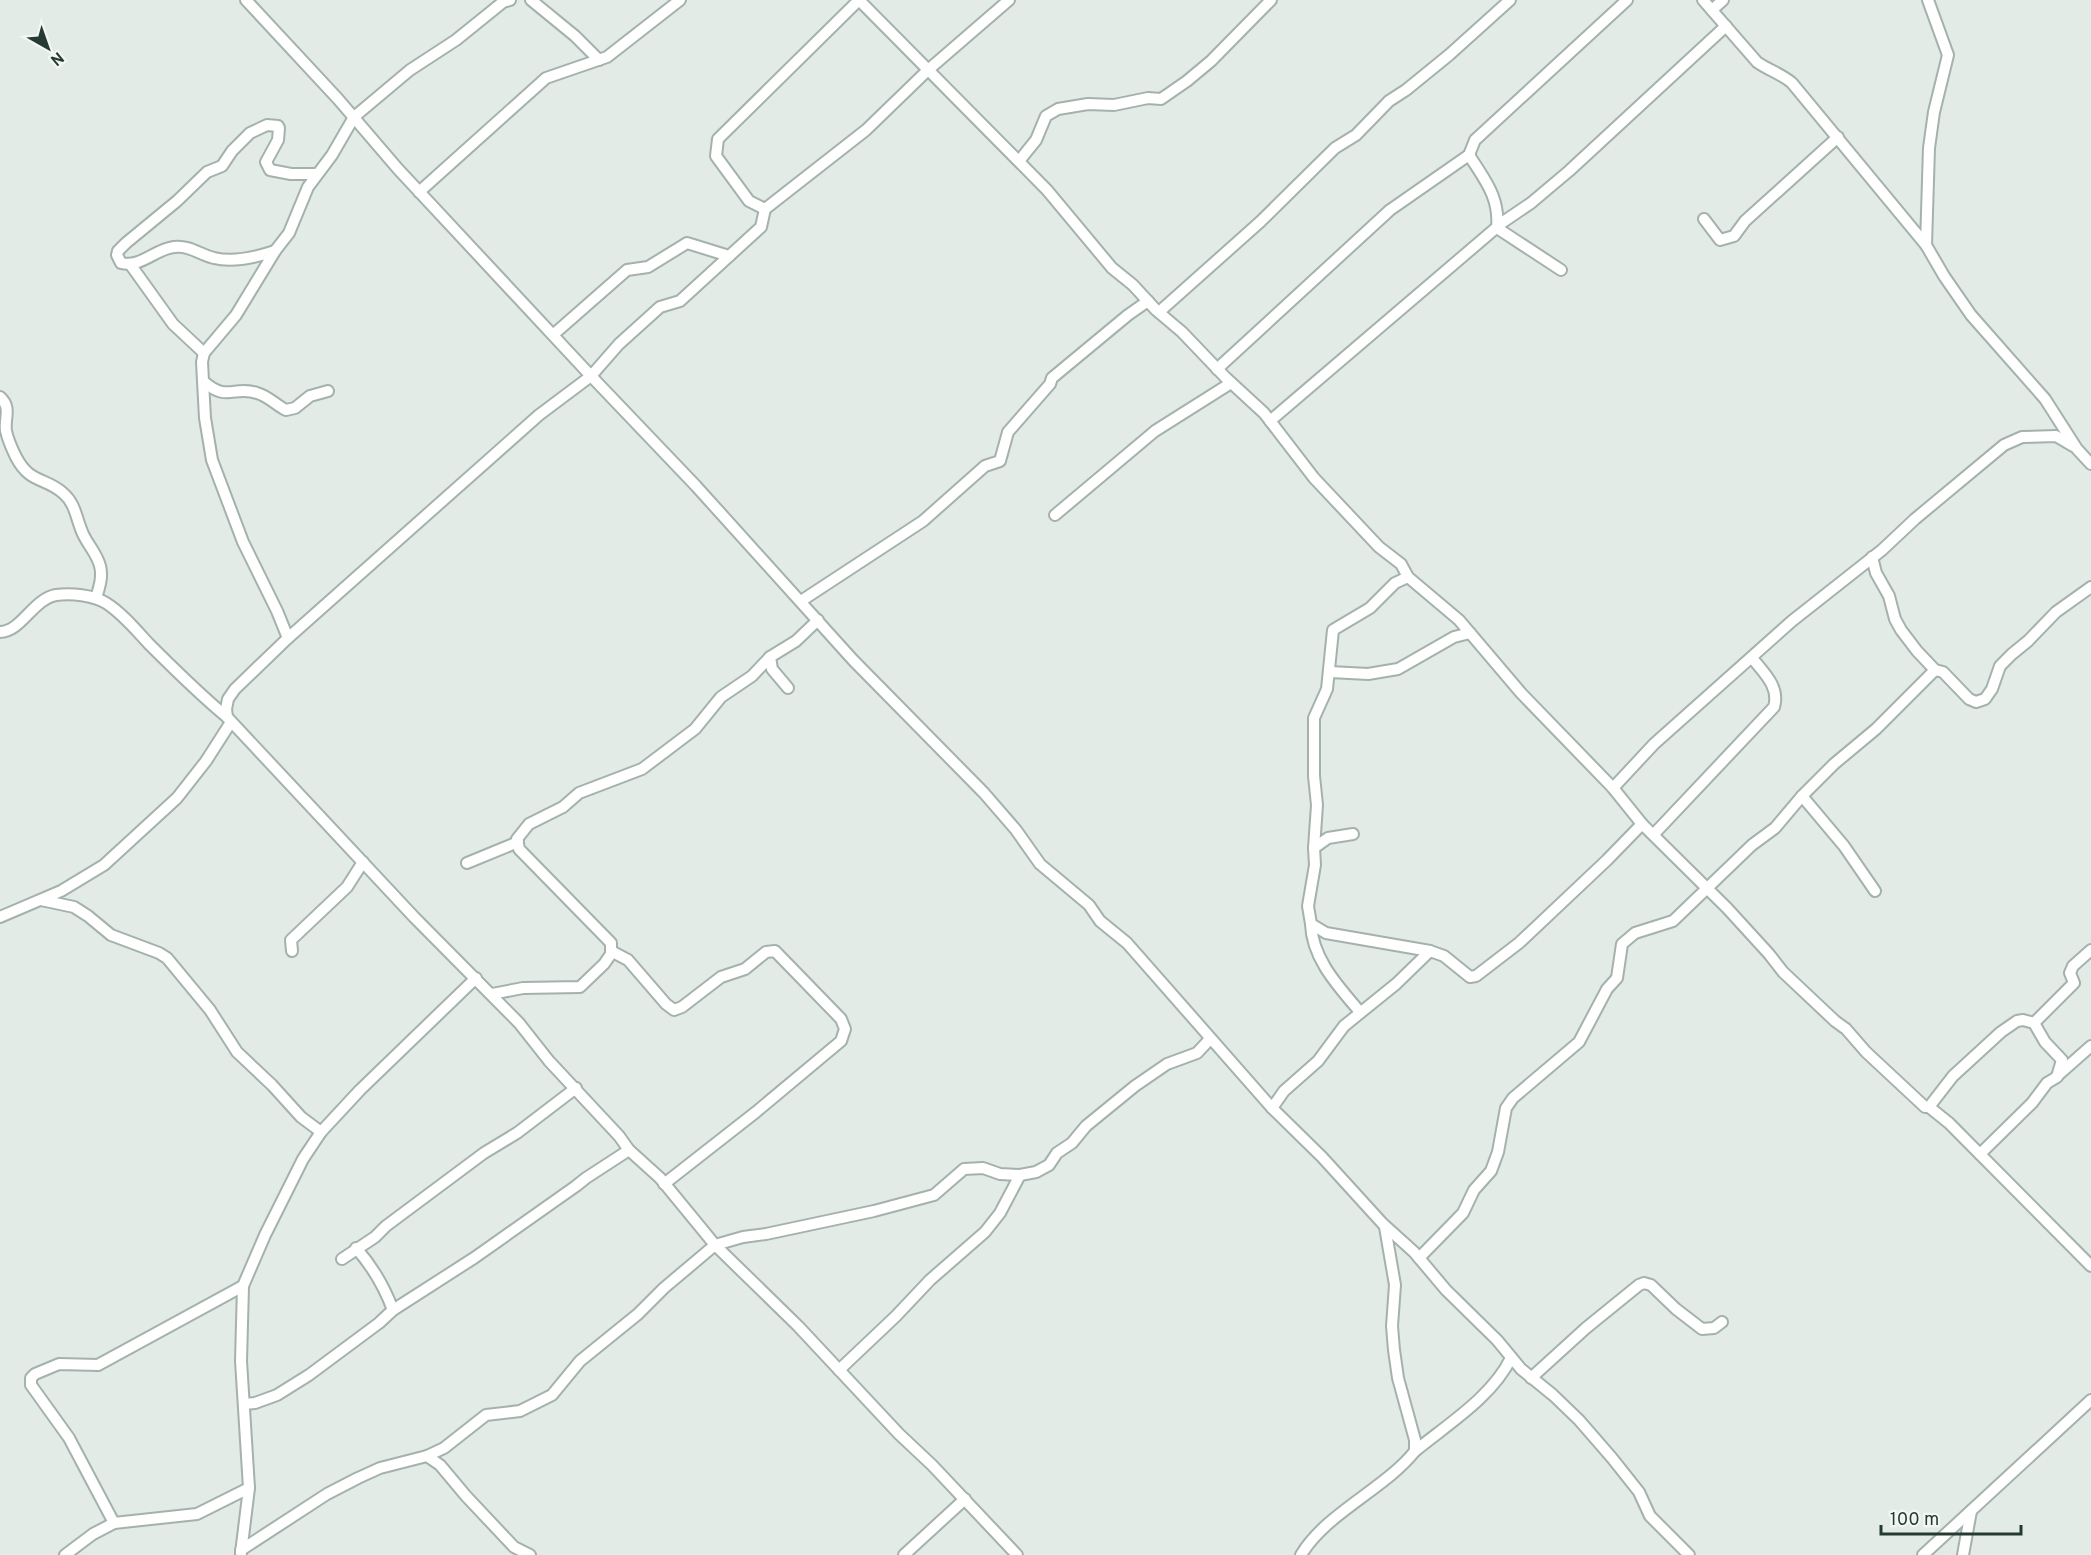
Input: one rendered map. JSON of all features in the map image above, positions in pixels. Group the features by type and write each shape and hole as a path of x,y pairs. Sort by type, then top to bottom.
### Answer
{"street":[{"path":"288,638 278,611 243,542 212,460 205,418 204,353 239,310 275,251 290,232 308,187 332,154 354,117 410,70 456,40 503,2 510,0"},
{"path":"531,0 575,36 599,60"},
{"path":"419,192 546,78 607,57 680,0"},
{"path":"765,209 749,201 716,156 718,139 859,0 1019,161 1076,223 1112,268 1133,285 1256,405 1314,478 1374,542 1401,564 1408,577 1459,620 1521,693 1613,788 1642,824 1769,954 1783,972 1846,1029 1890,1075 1980,1154 2091,1266"},
{"path":"0,917 61,891 104,865 150,825 177,798 206,761 229,719 226,709 228,699 288,638 539,415 591,376 619,344 660,307 680,301 761,227 765,209 866,130 928,70 1009,0"},
{"path":"1019,161 1036,140 1046,116 1058,109 1088,104 1114,105 1148,98 1161,99 1211,60 1270,0"},
{"path":"1159,312 1260,222 1335,148 1356,135 1389,101 1407,90 1449,55 1510,0"},
{"path":"1217,369 1390,210 1468,155 1475,140 1627,0"},
{"path":"1703,0 1757,62 1789,80 1838,137 1926,245 1971,315 2045,399 2077,449 2091,464"},
{"path":"1712,10 1723,0"},
{"path":"1926,245 1929,148 1934,112 1948,56 1928,0"},
{"path":"252,2 419,192 696,486 853,660 984,793 1016,830 1040,864 1089,905 1100,921 1127,943 1272,1108 1322,1157 1385,1227 1419,1258 1446,1290 1497,1340 1511,1359 1564,1406 1612,1458 1638,1492 1650,1516 1689,1555"},
{"path":"1270,421 1497,228 1569,171 1726,26"},
{"path":"275,251 248,258 222,259 213,258 193,249 171,247 130,264 121,263 117,255 118,251 207,172 222,166 232,151 250,133 260,127 273,124 279,128 278,140 266,162 270,170 291,174 317,174"},
{"path":"1704,219 1720,240 1734,236 1745,221 1838,137"},
{"path":"1468,155 1486,183 1499,210 1497,228"},
{"path":"1497,228 1561,270"},
{"path":"554,334 627,270 648,267 687,243 729,256"},
{"path":"130,264 173,324 204,353"},
{"path":"801,601 923,521 985,466 999,461 1008,432 1050,384 1052,378 1148,301"},
{"path":"203,381 215,392 260,394 286,410 295,408 310,396 328,391"},
{"path":"1055,515 1155,431 1231,382"},
{"path":"0,397 7,408 7,435 17,459 34,479 64,493 75,510 81,531 101,568 101,579 96,598"},
{"path":"1613,788 1654,744 1792,621 1882,550 2004,445 2022,437 2056,436 2077,449"},
{"path":"1872,556 1876,573 1889,596 1898,624 1917,651 1935,670 1943,672 1969,699 1976,702 1984,699 1992,689 2000,666 2056,612 2091,587"},
{"path":"1360,1012 1319,957 1308,906 1315,865 1317,816 1314,718 1326,696 1334,629 1370,608 1395,583 1408,577"},
{"path":"0,632 11,629 35,605 46,598 59,595 96,598 116,611 229,719 414,916 492,994 549,1061 576,1088 629,1150 664,1184 716,1245 798,1326 1017,1555"},
{"path":"492,994 523,988 580,987 604,964 611,951 611,943 519,849 517,839 529,824 563,807 579,793 642,770 695,729 721,697 752,676 770,657 796,641 818,620"},
{"path":"1330,672 1368,674 1398,669 1454,637 1470,633"},
{"path":"770,657 772,669 788,688"},
{"path":"1654,834 1774,707 1775,690 1752,658"},
{"path":"1419,1258 1463,1213 1474,1190 1491,1171 1498,1152 1506,1108 1513,1098 1579,1042 1607,989 1617,978 1622,944 1635,933 1673,921 1752,845 1775,828 1802,796 1834,764 1876,729 1935,670"},
{"path":"1802,796 1844,846 1875,891"},
{"path":"1311,924 1326,933 1430,951 1444,956 1470,977 1476,976 1520,943 1607,861 1642,824"},
{"path":"1314,848 1328,838 1353,834"},
{"path":"467,863 518,842"},
{"path":"292,951 291,940 347,887 363,862"},
{"path":"41,900 74,907 111,935 159,953 166,958 210,1010 237,1052 301,1117 321,1132"},
{"path":"2034,1023 2074,983 2070,973 2073,966 2091,950"},
{"path":"611,951 628,960 666,1004 674,1010 682,1007 721,977 745,969 766,952 775,951 842,1019 844,1029 841,1041 664,1184"},
{"path":"1272,1108 1284,1091 1318,1061 1344,1026 1396,984 1430,951"},
{"path":"241,1553 249,1488 241,1361 243,1286 265,1235 303,1159 321,1132 360,1090 476,978"},
{"path":"1929,1107 1953,1076 2001,1032 2023,1020 2034,1023 2045,1042 2062,1060 2056,1077"},
{"path":"241,1553 327,1494 358,1478 380,1468 427,1456 444,1448 486,1415 520,1411 552,1395 580,1361 638,1314 664,1288 716,1245 934,1195 964,1169 983,1168 1000,1174 1020,1175 1036,1172 1044,1168 1086,1126 1135,1086 1167,1064 1197,1053 1210,1039"},
{"path":"1980,1154 2032,1103 2047,1083 2091,1046"},
{"path":"342,1259 375,1237 386,1226 466,1166 517,1133 576,1088"},
{"path":"244,1404 255,1403 277,1395 309,1375 393,1310 474,1258 585,1178 629,1150"},
{"path":"838,1370 896,1316 930,1280 985,1232 1000,1213 1020,1175"},
{"path":"1385,1227 1395,1285 1392,1326 1394,1350 1398,1378 1415,1440 1415,1451"},
{"path":"356,1248 369,1262 386,1290 393,1310"},
{"path":"1531,1378 1586,1328 1638,1285 1644,1283 1651,1285 1676,1310 1702,1329 1714,1328 1722,1322"},
{"path":"114,1523 74,1446 31,1385 31,1377 59,1364 98,1365 243,1286"},
{"path":"1301,1555 1338,1516 1483,1394 1500,1378 1511,1359"},
{"path":"1923,1555 2091,1400"},
{"path":"427,1456 440,1465 514,1547 530,1555"},
{"path":"65,1555 93,1534 114,1523 197,1514 249,1488"},
{"path":"904,1555 965,1499"},
{"path":"1963,1555 1971,1511"}]}
